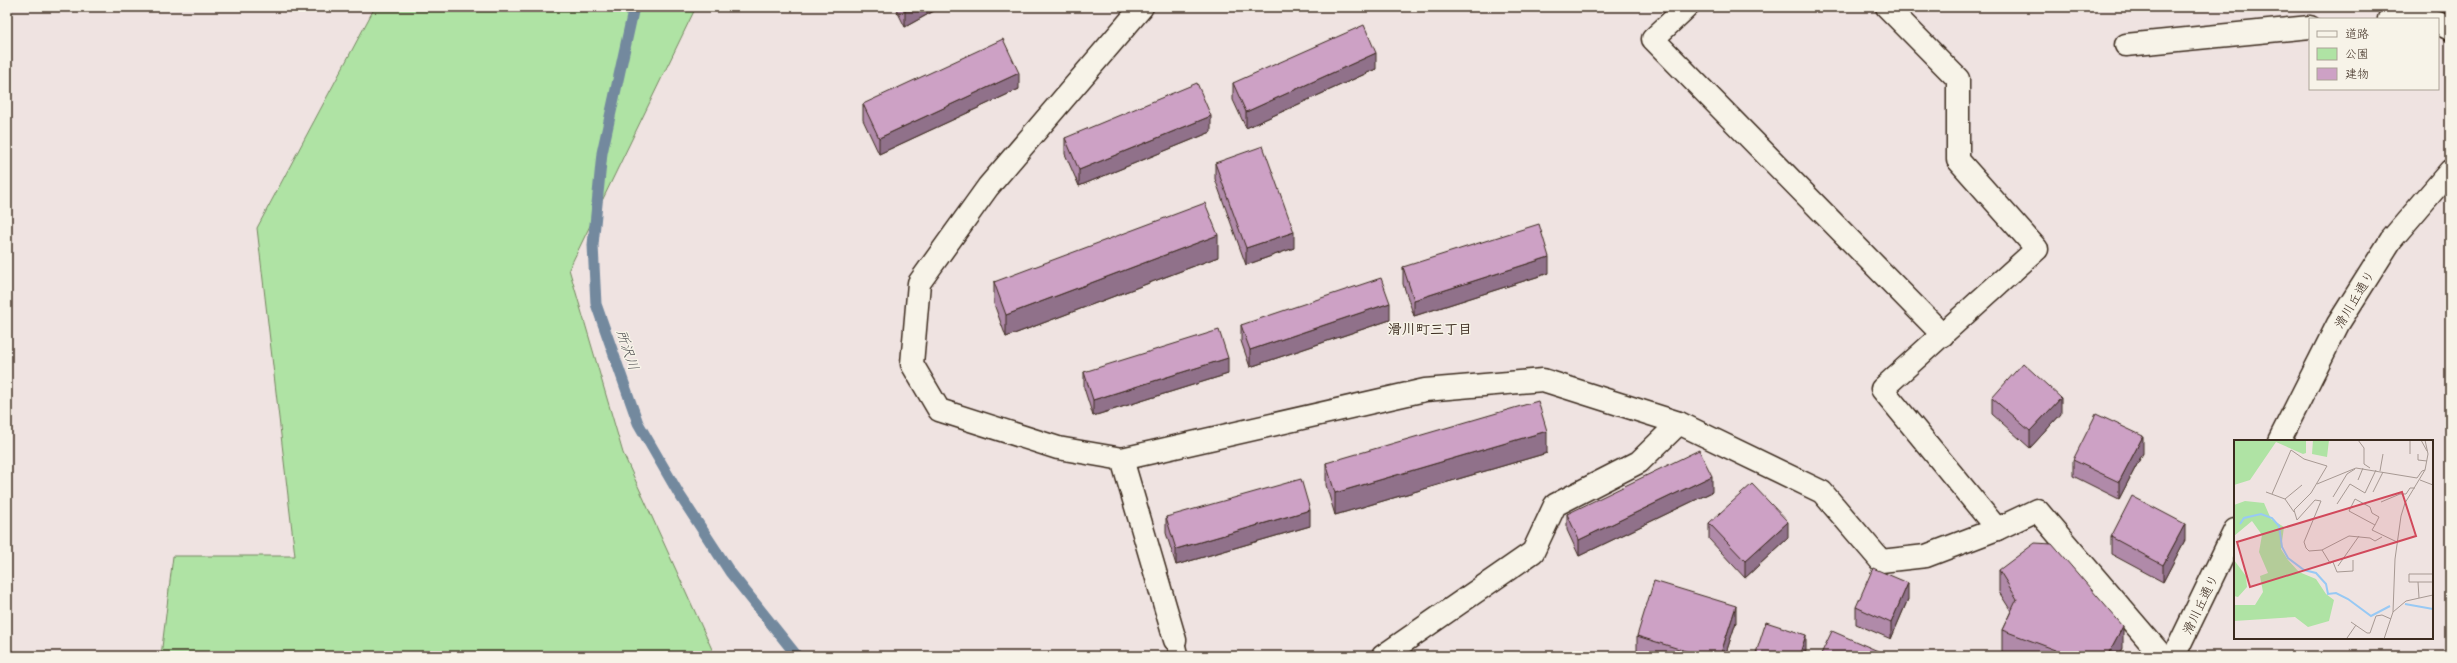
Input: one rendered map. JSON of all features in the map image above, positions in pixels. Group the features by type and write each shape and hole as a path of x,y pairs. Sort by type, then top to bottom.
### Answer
{"street":[{"path":"1142,7 988,187 918,283 912,364 939,410 1058,448 1122,459 1425,390 1543,380 1679,423 1822,492 1881,561 1926,556 1997,529 2037,510 2162,656"},
{"path":"1687,7 1653,39 1943,335"},
{"path":"1887,7 1958,79 1958,160 2037,248 1882,389 1997,529"},
{"path":"2394,15 2422,16 2427,18"},
{"path":"2439,24 2450,29"},
{"path":"2126,45 2309,27"},
{"name":"滑川丘通り","path":"2280,440 2338,324 2386,246 2450,171"},
{"path":"1383,656 1533,552 1555,505 1639,462 1679,423"},
{"path":"1122,459 1177,648"},
{"name":"滑川丘通り","path":"2174,656 2234,532"}],"green space":[{"path":"375,7 696,7 569,269 623,453 715,656 161,656 173,556 295,556 257,228"}],"building":[{"path":"1364,25 1376,53 1246,112 1233,83"},
{"path":"1003,39 1019,73 879,138 863,104"},
{"path":"1197,83 1211,116 1079,170 1065,138"},
{"path":"1263,146 1294,232 1246,248 1215,163"},
{"path":"1205,203 1218,235 1006,315 994,282"},
{"path":"1539,224 1549,257 1414,300 1403,267"},
{"path":"1381,278 1390,303 1250,350 1241,325"},
{"path":"1219,330 1228,358 1093,400 1084,372"},
{"path":"2023,363 2061,398 2030,431 1992,398"},
{"path":"1538,401 1547,431 1335,493 1326,463"},
{"path":"2096,414 2143,436 2119,482 2073,460"},
{"path":"1699,450 1712,476 1579,540 1567,514"},
{"path":"1301,479 1310,510 1176,549 1166,517"},
{"path":"1752,484 1788,522 1745,561 1709,523"},
{"path":"2132,496 2185,524 2163,565 2111,537"},
{"path":"2035,543 2052,544 2123,626 2107,656 2055,656 2056,650 2002,630 2017,599 1999,570"},
{"path":"1873,568 1908,583 1891,623 1856,607"},
{"path":"1654,581 1736,606 1720,656 1702,656 1637,636"},
{"path":"1766,622 1806,635 1799,656 1755,656"},
{"path":"1832,631 1878,651 1875,656 1820,656"}],"waterway":[{"name":"所沢川","path":"634,7 602,153 593,245 596,304 638,423 679,494 730,572 797,656"}],"district":[{"name":"滑川町三丁目","path":"1430,329"}]}
